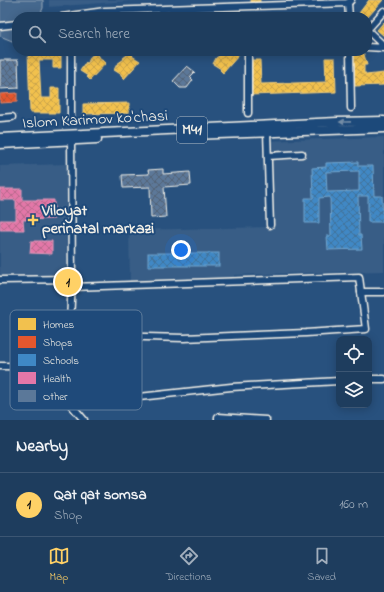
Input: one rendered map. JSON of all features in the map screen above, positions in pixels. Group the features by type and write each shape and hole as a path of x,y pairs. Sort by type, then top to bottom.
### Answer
{"main road":[{"name":"Islom Karimov ko'chasi","path":"0,138 330,122 384,121"},
{"name":"Islom Karimov ko'chasi","path":"0,144 384,128"}],"street":[{"path":"98,12 350,2 349,12"},
{"path":"372,24 384,11"},
{"path":"0,26 12,25"},
{"path":"372,35 384,47"},
{"path":"372,47 384,47"},
{"path":"71,56 71,120"},
{"path":"248,56 248,113"},
{"path":"350,56 351,108"},
{"path":"0,118 12,117"},
{"path":"267,132 270,225"},
{"path":"71,140 71,310"},
{"path":"268,156 302,154"},
{"path":"72,287 359,277 366,329 306,334 184,338 142,337"},
{"path":"0,280 72,279"},
{"path":"361,292 384,292"},
{"path":"0,366 10,366"},
{"path":"372,379 384,378"},
{"path":"142,397 231,387 336,381"},
{"path":"75,410 84,420"},
{"path":"218,420 218,417 266,420"}],"shaded area":[{"path":"0,0 43,0 41,12 12,12 12,41 0,36"},
{"path":"49,0 142,0 49,7"},
{"path":"384,137 384,271 234,275 234,279 130,281 129,230 267,227 264,141"},
{"name":"Viloyat perinatal markazi","path":"66,164 67,275 0,277 0,166"}],"building: Homes":[{"path":"251,0 260,0 260,2 251,2"},
{"path":"369,0 383,0 372,12 360,12"},
{"path":"384,22 384,36 377,30"},
{"path":"28,56 61,56 61,68 53,68 53,60 39,60 41,98 51,98 51,88 59,88 59,113 30,113"},
{"path":"91,56 99,56 102,61 103,60 106,63 90,80 87,77 88,76 80,71 86,62 87,64"},
{"path":"126,56 132,56 140,61 124,79 121,76 122,75 114,70 117,64 124,59 123,58"},
{"path":"219,56 238,56 223,73 220,70 221,69 213,64"},
{"path":"353,56 364,56 367,65 364,65 364,73 366,73 366,75 384,73 384,85 355,86"},
{"path":"325,58 335,58 336,92 250,95 249,60 260,60 261,84 326,82"},
{"path":"129,103 129,113 83,114 83,104"}],"building: Shops":[{"path":"17,93 17,102 0,103 0,94"}],"building: Schools":[{"path":"358,162 358,166 373,166 374,196 382,196 383,222 368,222 368,196 358,196 359,235 361,235 362,249 328,250 327,236 331,236 330,197 319,198 319,223 305,223 305,198 313,198 312,168 326,167 326,163","holes":["359,171 359,191 327,192 326,172"]},
{"path":"148,253 219,253 219,266 148,266"}],"building: Health":[{"path":"0,189 22,189 22,200 54,200 54,219 23,220 24,230 0,230 0,220 16,220 16,200 0,200"},
{"path":"31,241 52,241 52,254 30,253"}],"building: Other":[{"path":"0,60 18,60 19,88 0,89"},
{"path":"187,66 195,72 190,77 193,80 187,88 180,88 173,81"},
{"path":"163,169 163,174 190,172 191,185 164,187 166,217 151,218 150,187 123,188 122,175 149,174 148,170"}],"place":[{"name":"Viloyat perinatal markazi","path":"33,220"},
{"name":"Qat qat somsa","path":"68,282"}]}
